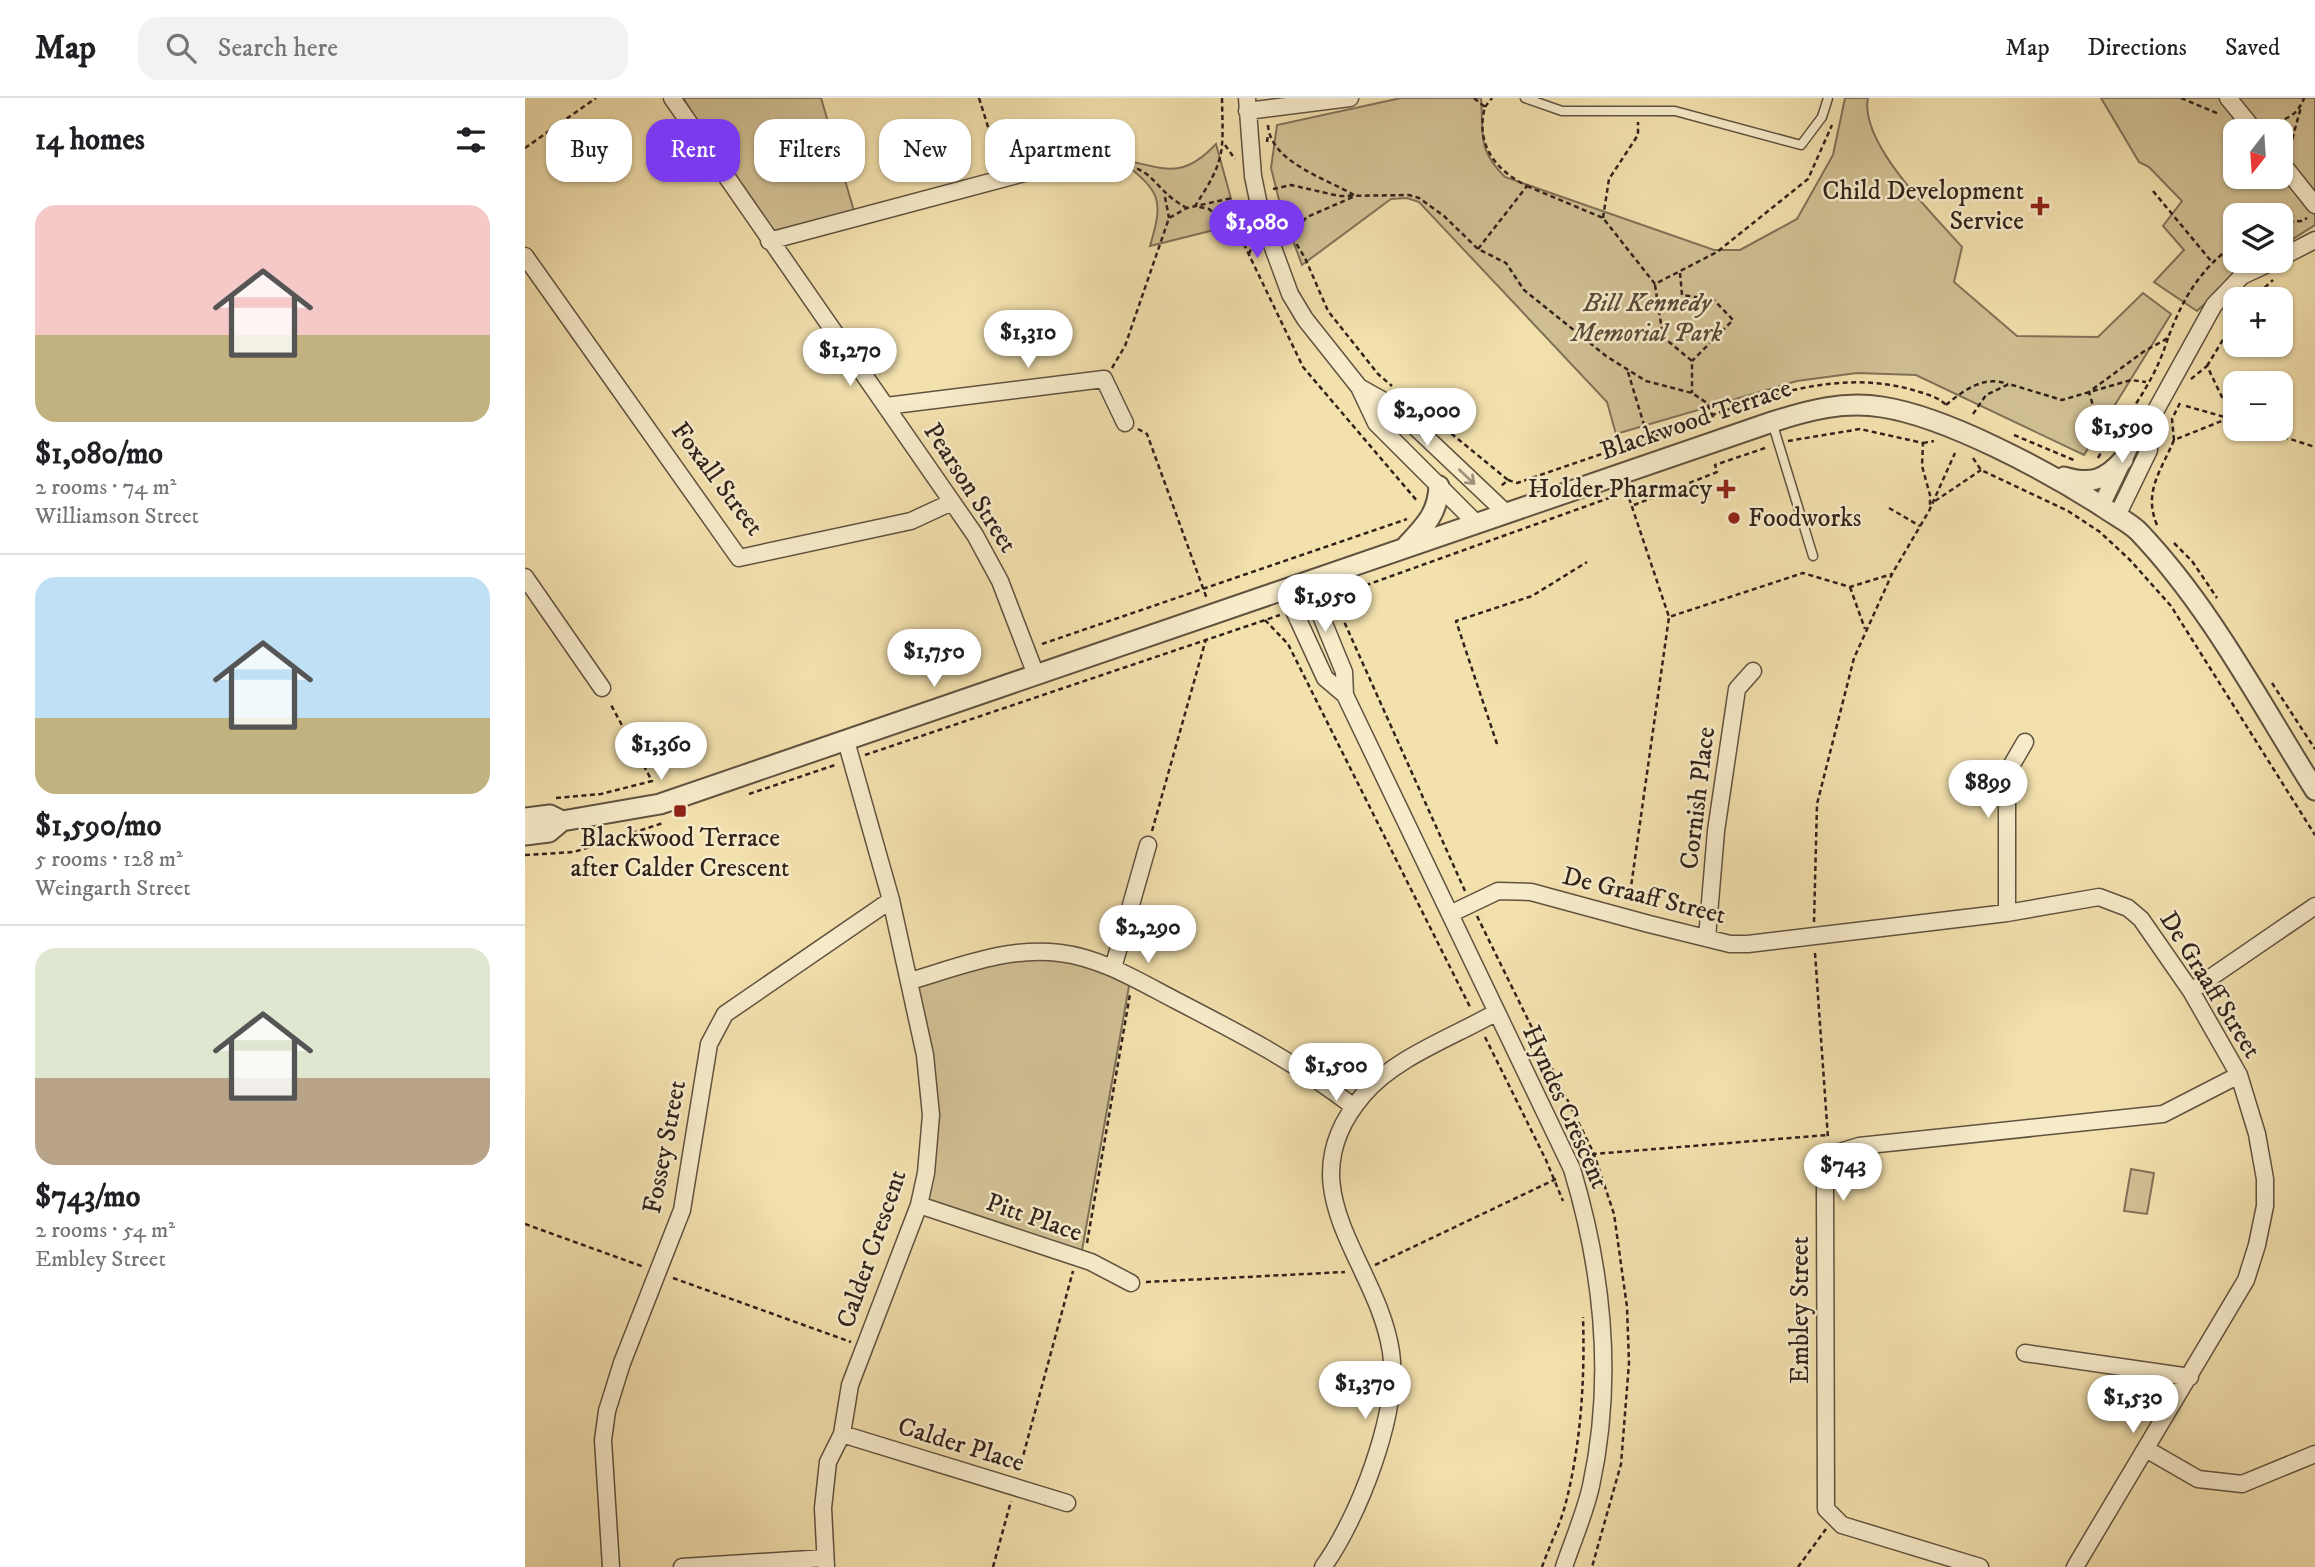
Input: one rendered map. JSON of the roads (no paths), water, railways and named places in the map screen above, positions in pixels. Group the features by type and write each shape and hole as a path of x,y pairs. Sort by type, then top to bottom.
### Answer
{"street":[{"name":"Pearson Street","path":"672,98 769,242 952,502 1000,581 1036,675"},
{"path":"1350,98 1272,108 1247,104 1253,176 1261,215 1280,269 1305,319 1359,387 1376,423 1476,523"},
{"path":"2228,98 2252,119"},
{"path":"2293,172 2315,205"},
{"path":"769,242 989,182"},
{"path":"2293,251 2315,240"},
{"name":"Foxall Street","path":"525,256 739,558 911,522 952,502"},
{"path":"2109,511 2123,460 2132,442 2151,419 2214,304 2242,276 2255,273"},
{"path":"885,406 1104,379 1125,423"},
{"path":"1359,387 1393,406 1506,513"},
{"name":"Blackwood Terrace","path":"525,835 549,832 562,821 660,804 849,750 1036,675 1819,408 1883,407 1931,419 2042,471 2136,529 2185,587 2315,790"},
{"path":"2109,511 2150,450 2151,419"},
{"path":"2042,471 2084,483 2109,476 2123,460"},
{"path":"1403,548 1426,526 1436,510 1440,486"},
{"path":"525,578 602,688"},
{"name":"Hyndes Crescent","path":"1307,582 1344,673 1345,695 1572,1169 1587,1217 1603,1308 1603,1407 1591,1487 1564,1567"},
{"name":"Hyndes Crescent","path":"1284,589 1325,678 1345,695"},
{"name":"Cornish Place","path":"1707,938 1716,831 1737,689 1753,671"},
{"path":"2007,913 2007,773 2025,742"},
{"name":"Calder Crescent","path":"826,1562 825,1484 828,1462 842,1434 850,1385 919,1205 926,1173 931,1115 925,1055 910,981 891,900 849,750"},
{"name":"Blackwood Terrace","path":"525,818 550,815 562,821"},
{"path":"1113,968 1148,845"},
{"name":"De Graaff Street","path":"1450,914 1499,891 1531,892 1627,919 1707,938 1748,944 1814,939 2007,913 2099,897 2114,901 2141,919 2190,991 2239,1074 2257,1134 2265,1179 2265,1206 2246,1280 2075,1567"},
{"name":"Fossey Street","path":"611,1567 603,1440 607,1411 622,1363 659,1273 688,1185 706,1057 715,1028 726,1014 891,900"},
{"path":"2190,991 2315,906"},
{"path":"910,981 1000,955 1024,952 1060,953 1113,968 1310,1072 1355,1107"},
{"path":"1323,1567 1367,1486 1378,1449 1389,1387 1391,1354 1382,1316 1336,1216 1332,1194 1336,1146 1355,1107 1386,1074 1495,1013"},
{"name":"Embley Street","path":"1980,1567 1842,1525 1826,1509 1825,1189 1826,1168 1833,1154 1859,1146 2162,1114 2239,1074"},
{"name":"Pitt Place","path":"919,1205 1081,1259 1131,1283"},
{"path":"2025,1353 2190,1377"},
{"name":"Calder Place","path":"842,1434 1067,1503"},
{"path":"2146,1449 2198,1479 2242,1484 2315,1454"},
{"path":"682,1567 826,1562"}],"lane":[{"path":"1525,98 1562,111 1675,111 1801,145 1822,117 1828,98"},
{"path":"1772,422 1813,556"}],"place":[{"name":"Child Development Service","path":"2040,206"},
{"name":"Holder Pharmacy","path":"1726,489"},
{"name":"Foodworks","path":"1734,518"},
{"name":"Blackwood Terrace after Calder Crescent","path":"680,811"}],"park label":[{"name":"Bill Kennedy Memorial Park","path":"1647,318"}]}
